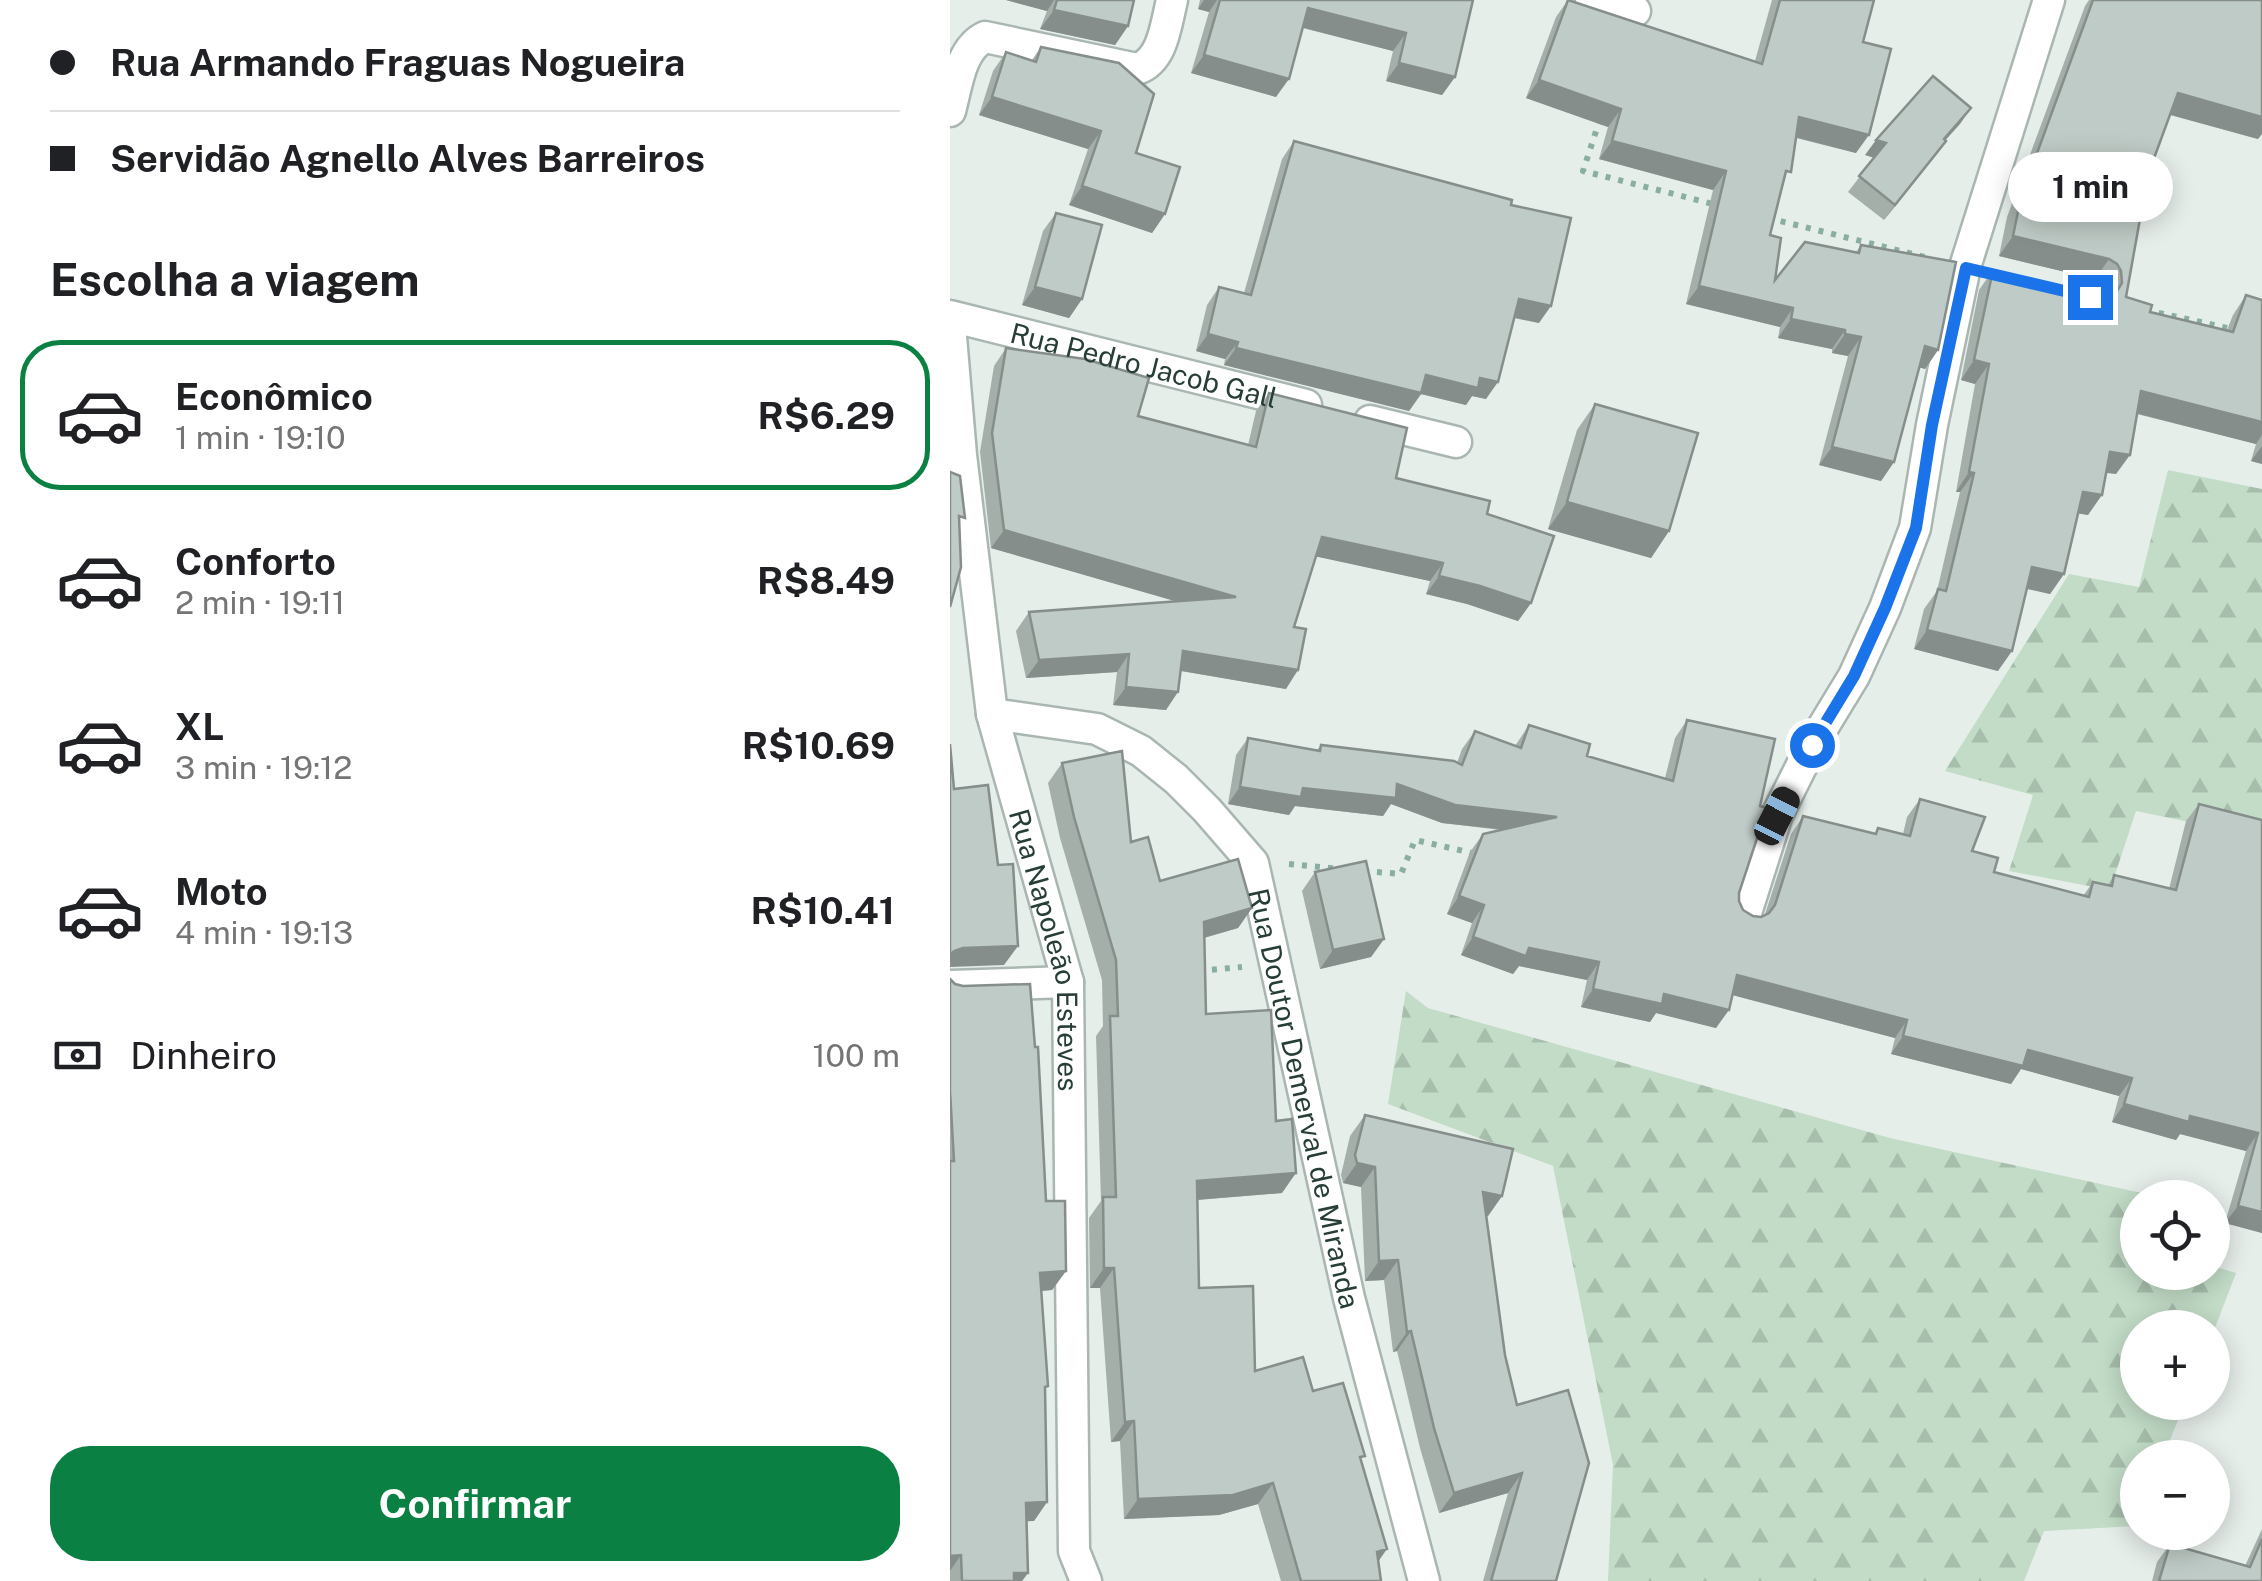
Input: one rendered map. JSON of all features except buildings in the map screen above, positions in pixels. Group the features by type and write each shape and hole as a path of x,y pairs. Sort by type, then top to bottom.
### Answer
{"street":[{"path":"950,111 972,43 985,38 1137,69 1148,66 1157,54 1172,0"},
{"path":"1590,0 1635,11"},
{"path":"1745,916 1777,816 1812,745 1854,676 1916,528 1932,425 1966,268 2049,0"},
{"path":"1966,268 2001,276"},
{"name":"Rua Pedro Jacob Gall","path":"950,316 1456,442"},
{"name":"Rua Napoleão Esteves","path":"950,325 956,454 992,714 1068,982 1074,1551 1086,1581"},
{"name":"Rua Doutor Demerval de Miranda","path":"992,714 1096,728 1141,752 1176,779 1253,862 1350,1298 1424,1581"},
{"path":"950,986 1068,982"},
{"path":"1058,1581 1074,1551"}],"path":[{"path":"1601,118 1584,171 1717,205"},
{"path":"1755,214 1966,268"},
{"path":"2128,306 2243,332"},
{"path":"1181,972 1275,964"}],"green space":[{"path":"2168,470 2262,489 2262,837 2136,811 2110,890 2009,871 2033,795 1945,771 2069,574 2139,587"},
{"path":"1406,991 1428,1008 1890,1138 2120,1188 2120,1290 2229,1290 2222,1310 2120,1310 2120,1420 2178,1420 2170,1440 2120,1440 2120,1527 2044,1531 2024,1581 1608,1581 1613,1465 1553,1166 1388,1104"}],"route":[{"path":"1812,745 1854,676 1916,528 1932,425 1966,268 2090,297"}]}
